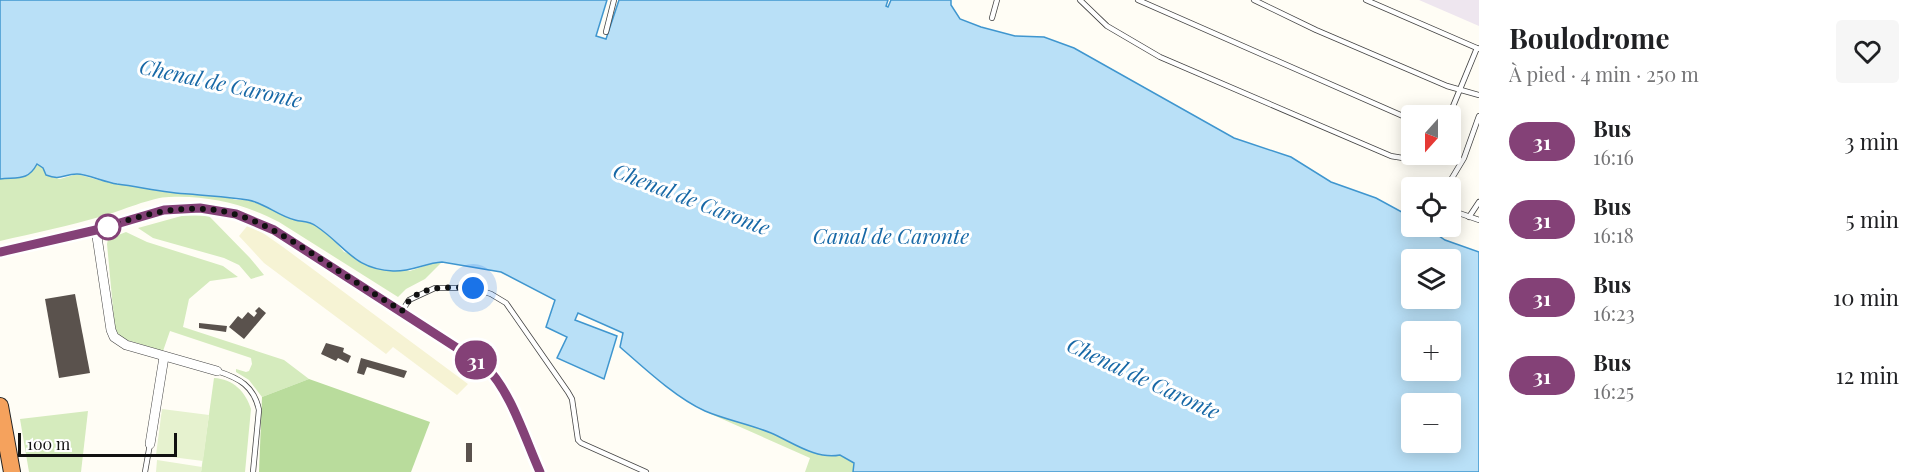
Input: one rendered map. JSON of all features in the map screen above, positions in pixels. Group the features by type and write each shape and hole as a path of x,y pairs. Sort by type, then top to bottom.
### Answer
{"highway":[{"path":"0,406 12,472"}],"street":[{"path":"0,252 96,230 164,210 200,208 236,214 274,230 464,351 490,372 508,400 540,472"},
{"path":"96,230 114,337 126,345 217,371"},
{"path":"150,444 164,357"}],"lane":[{"path":"606,32 614,0"},
{"path":"992,18 997,0"},
{"path":"1080,0 1107,26 1160,57 1391,156 1401,158"},
{"path":"1138,0 1401,115"},
{"path":"1254,0 1316,30 1447,86 1479,96"},
{"path":"1366,0 1478,49 1454,105"},
{"path":"1453,177 1464,158 1479,116"},
{"path":"1469,217 1479,202"},
{"path":"1461,214 1479,220"},
{"path":"402,311 409,300 427,290 441,287 480,290 502,300 572,399 578,440 646,472"},
{"path":"217,371 231,375 246,384 257,401 259,410 253,472"},
{"path":"146,472 150,444"}],"shaded area":[{"path":"1419,0 1479,0 1479,26"},
{"path":"248,225 283,247 468,384 457,395 393,347 386,354 264,263 239,236"}],"green space":[{"path":"37,164 43,168 46,175 60,179 77,174 102,181 166,192 220,195 236,200 249,200 299,221 313,224 331,237 344,252 410,271 442,262 425,279 406,289 398,297 279,222 253,210 226,202 183,197 154,199 90,220 0,241 0,179 23,176"},
{"path":"185,215 209,216 264,275 251,279 239,265 224,258 153,238 138,228"},
{"path":"126,232 147,242 223,266 238,277 210,281 189,299 183,327 284,360 309,379 262,397 249,380 236,372 236,369 249,371 252,364 251,358 170,331 163,351 121,337 115,330 107,244 108,239"},
{"path":"214,378 227,381 237,387 251,409 245,472 201,472"},
{"path":"309,379 430,422 411,472 259,472 262,397"},
{"path":"162,409 209,415 203,461 156,455"},
{"path":"88,411 81,472 29,472 20,419"},
{"path":"704,411 762,430 821,455 839,455 855,463 853,472 805,472 810,458"},
{"path":"157,460 202,467 201,472 156,472"}],"water":[{"name":"Canal de Caronte","path":"0,0 607,0 596,36 606,39 619,0 888,0 886,6 888,7 891,0 951,0 951,5 960,19 1015,36 1044,37 1074,48 1234,138 1291,157 1331,182 1376,198 1401,212 1401,237 1441,237 1479,252 1479,472 853,472 854,463 840,455 813,453 771,433 713,414 694,405 661,382 620,347 623,333 578,313 575,320 617,336 604,379 557,358 567,337 546,327 555,300 501,272 442,262 400,271 368,266 313,224 289,218 248,200 162,191 112,183 81,174 51,177 46,175 43,168 37,164 26,176 0,179"}],"building":[{"path":"75,294 90,373 59,378 45,299"},
{"path":"259,307 266,313 244,339 229,327 238,316 242,319 248,312 254,317"},
{"path":"199,323 227,326 226,332 199,328"},
{"path":"326,343 344,348 343,352 351,356 348,363 338,358 336,361 321,354"},
{"path":"361,358 407,371 404,378 367,367 364,375 357,373"},
{"path":"466,443 472,443 472,462 466,462"}],"bus line":[{"name":"31","path":"0,252 96,230 164,210 200,208 236,214 274,230 485,366 499,382 540,472"}],"route":[{"path":"108,227 164,210 200,208 218,210 236,214 274,230 402,311 409,300 427,290 441,287 473,288"}],"water label":[{"name":"Chenal de Caronte","path":"221,82"},
{"name":"Chenal de Caronte","path":"692,198"},
{"name":"Chenal de Caronte","path":"1144,377"}]}
